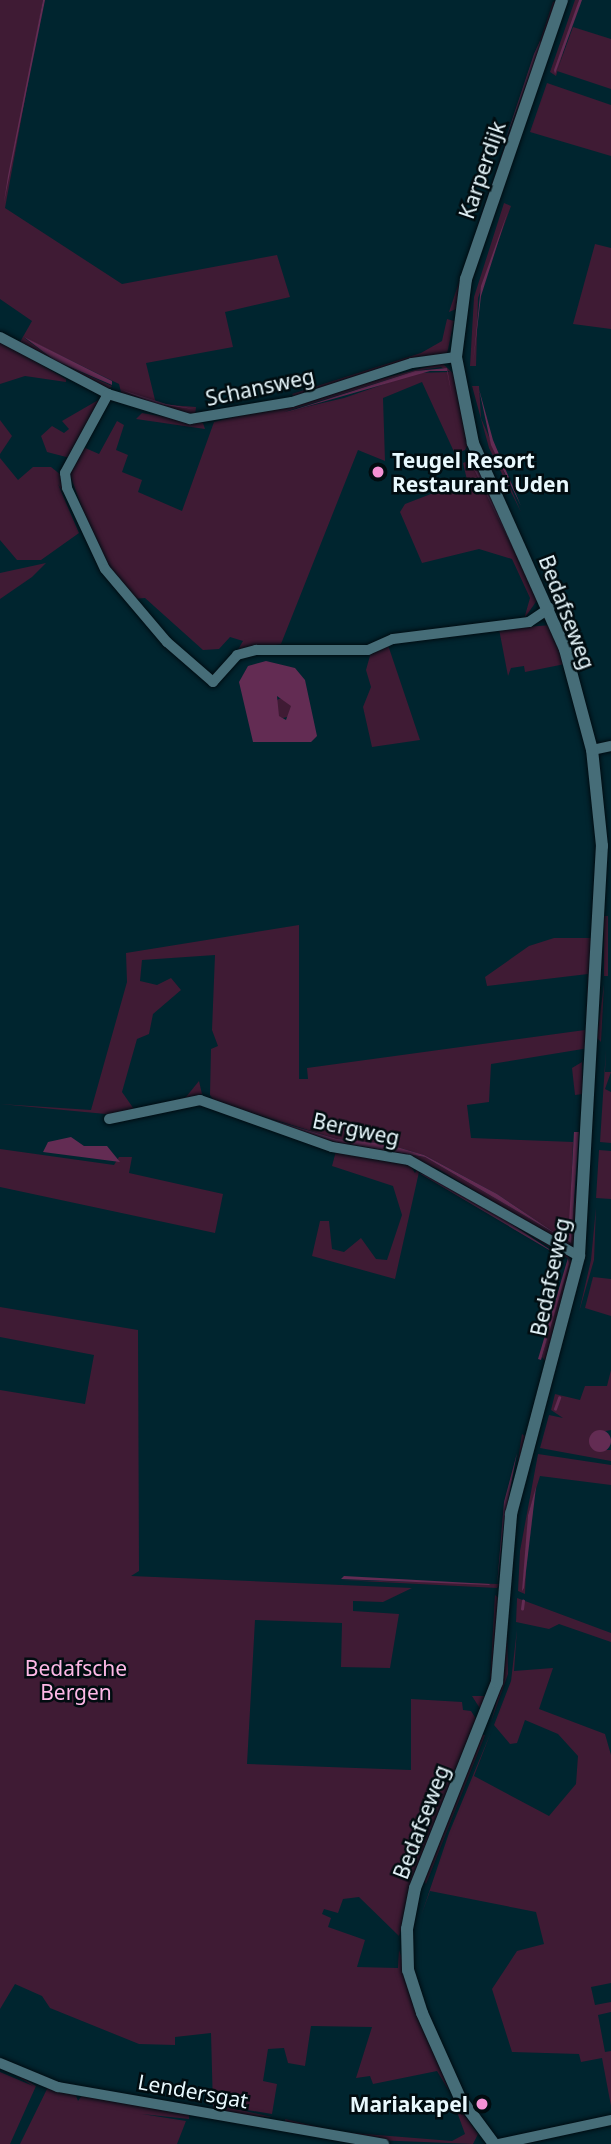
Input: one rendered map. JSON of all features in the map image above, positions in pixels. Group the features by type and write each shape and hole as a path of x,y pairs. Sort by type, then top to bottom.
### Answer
{"street":[{"name":"Karperdijk","path":"456,357 466,279 562,0"},
{"name":"Schansweg","path":"0,337 108,394 163,416 215,418 328,393 412,363 456,357"},
{"name":"Bedafseweg","path":"456,357 474,443 550,608 592,750 601,894 579,1256 513,1506 498,1682 420,1876 407,1929 408,1970 422,2013 460,2098 496,2144"},
{"path":"108,394 65,482 97,559 134,607 214,682 237,655 256,650 368,650 393,639 529,622 550,608"},
{"path":"592,750 611,746"},
{"name":"Bergweg","path":"109,1119 200,1100 332,1147 408,1160 579,1256"},
{"name":"Lendersgat","path":"0,2063 58,2087 384,2144"},
{"path":"496,2144 611,2120"}],"green space":[{"path":"0,0 43,0 5,208 122,284 277,255 290,297 225,312 233,347 146,363 156,404 196,407 195,416 122,396 119,384 23,337 54,360 112,386 108,390 20,342 32,321 0,299"},
{"path":"558,0 456,309 449,312 553,2"},
{"path":"575,0 579,0 556,76 550,72"},
{"path":"573,27 611,39 611,89 557,71"},
{"path":"547,83 611,105 611,156 530,132"},
{"path":"504,203 511,206 478,298 476,366 470,366 474,297"},
{"path":"595,244 611,248 611,329 573,324"},
{"path":"447,319 454,321 447,354 295,398 292,394 421,353 442,341"},
{"path":"0,341 66,379 66,382 25,376 0,384"},
{"path":"442,363 455,375 469,443 465,450 455,454 422,382 383,398 385,461 358,450 281,644 236,653 243,641 230,637 219,649 203,650 145,598 134,599 99,555 69,472 83,447 99,454 117,421 124,425 116,450 128,455 122,472 142,480 138,492 182,511 214,422","holes":["441,367 450,372 416,373 344,398 284,412 415,371"]},
{"path":"472,386 479,386 481,418 521,512 489,448"},
{"path":"100,399 70,458 47,452 41,436 52,426 64,433 69,429 62,421"},
{"path":"142,413 203,423 205,429 136,419"},
{"path":"0,420 12,436 0,454"},
{"path":"0,458 18,480 33,467 51,467 61,475 77,516 58,484 79,533 41,560 17,560 0,540"},
{"path":"475,458 540,596 524,619 530,598 512,559 479,549 422,563 400,512 405,504 467,480 463,463"},
{"path":"46,563 32,577 0,599 0,573"},
{"path":"552,625 565,664 525,672 524,666 511,668 508,676 499,629"},
{"path":"388,645 420,740 372,747 363,707 371,687 366,670 371,652"},
{"path":"283,698 290,701 293,708 290,715 283,718 276,715 273,708 276,701"},
{"path":"604,916 608,916 608,976 604,976"},
{"path":"592,924 589,1048 491,1064 489,1102 467,1105 471,1138 573,1142 569,1243 584,1133 576,1245 571,1249 438,1169 391,1153 333,1145 217,1105 210,1095 211,1049 218,1046 212,1030 215,955 142,960 140,981 157,985 171,978 181,990 153,1014 149,1034 137,1039 122,1092 136,1112 186,1097 199,1081 202,1094 127,1116 0,1104 91,1110 127,982 126,953 299,925 299,1079 308,1079 307,1068 585,1030 585,1046 588,974 487,986 485,977 529,946 554,938 591,938","holes":["249,1112 337,1139 387,1144 424,1155 497,1194 561,1237 425,1157 336,1142"]},
{"path":"604,984 601,1042 597,1038"},
{"path":"606,1049 605,1072 611,1072 605,1089 611,1092 611,1143 600,1142"},
{"path":"582,1062 583,1094 575,1095 572,1068"},
{"path":"0,1149 114,1165 119,1157 132,1157 129,1173 223,1194 215,1233 0,1187"},
{"path":"599,1150 611,1151 611,1199 596,1198"},
{"path":"336,1151 382,1155 408,1162 415,1173 419,1166 436,1173 567,1254 573,1264 547,1363 542,1357 569,1259 439,1179 419,1172 395,1279 312,1256 320,1221 329,1221 332,1249 344,1252 361,1238 376,1259 387,1260 402,1215 393,1186 332,1166"},
{"path":"596,1207 594,1260 579,1312 591,1260"},
{"path":"593,1277 611,1279 611,1316 585,1308"},
{"name":"Bedafsche Bergen","path":"0,1307 138,1330 139,1571 131,1576 412,1588 383,1602 353,1601 353,1611 399,1614 390,1668 341,1667 342,1623 255,1620 247,1764 411,1770 411,1699 462,1702 463,1710 471,1711 478,1722 399,1936 359,1897 343,1899 338,1913 324,1909 322,1914 331,1918 328,1927 365,1940 357,1967 398,1968 399,1950 449,2091 437,2071 373,2084 370,2076 356,2078 372,2027 311,2026 305,2066 288,2063 284,2048 268,2049 263,2081 277,2084 272,2114 217,2105 272,2117 226,2115 213,2108 211,2033 175,2037 175,2045 139,2044 50,2008 42,1996 15,1984 0,2009 0,1390 85,1404 94,1355 0,1337"},
{"path":"611,1370 611,1430 596,1433 601,1450 611,1450 611,1461 540,1448 549,1415 563,1418 551,1410 555,1394 580,1400 585,1386 607,1386"},
{"path":"522,1434 526,1437 500,1585 497,1588 341,1580 499,1584"},
{"path":"538,1454 611,1465 611,1485 540,1476 528,1515 525,1594 518,1591 520,1551"},
{"path":"495,1595 500,1599 495,1677 481,1710 472,1696 485,1696 490,1682"},
{"path":"517,1598 611,1633 611,1642 559,1624 549,1629 516,1622"},
{"path":"507,1628 508,1674 491,1722 504,1674"},
{"path":"517,1629 514,1671 553,1668 539,1709 605,1734 611,1755 611,1983 591,1987 595,2005 611,2002 611,2012 598,2015 605,2052 611,2051 611,2106 602,2058 581,2062 579,2054 512,2052 492,1989 517,1951 544,1944 536,1912 430,1891 421,1916 449,1833 491,1732 474,1776 549,1816 576,1784 578,1756 558,1734 525,1720 517,1743 510,1744 494,1725 511,1681"},
{"path":"481,1735 485,1735 426,1884 424,1881"},
{"path":"0,2065 36,2086 10,2144 0,2144 0,2072 33,2086"},
{"path":"48,2087 75,2093 78,2101 83,2094 189,2113 189,2119 142,2114 186,2121 177,2144 20,2144"},
{"path":"452,2098 478,2134 473,2144 374,2140 286,2125 285,2119 340,2132 452,2141 465,2134"}],"shaded area":[{"path":"45,0 4,202 8,176"},
{"path":"579,0 582,0 555,74 554,70"},
{"path":"540,41 541,43 503,147 534,54"},
{"path":"508,211 481,296 473,364 481,286"},
{"path":"24,337 112,381 112,385 54,360"},
{"path":"447,368 452,396 447,371 430,371 284,413 415,371"},
{"path":"479,389 493,440 521,506 491,445"},
{"path":"122,390 166,404 194,409 156,404"},
{"path":"471,463 476,466 522,562 520,563"},
{"path":"266,661 295,668 305,680 317,736 311,742 253,742 239,682 248,666","holes":["277,696 291,706 286,720 279,716"]},
{"path":"249,1113 337,1139 387,1144 424,1155 497,1194 561,1237 425,1157 336,1142"},
{"path":"574,1132 579,1132 571,1243 568,1241"},
{"path":"71,1137 84,1146 107,1146 120,1162 43,1152 48,1142"},
{"path":"419,1173 439,1179 477,1201 561,1257"},
{"path":"568,1258 569,1264 541,1360 538,1359"},
{"path":"600,1430 608,1433 611,1441 608,1449 600,1452 592,1449 589,1441 592,1433"},
{"path":"517,1453 504,1522 497,1586 504,1502"},
{"path":"536,1487 524,1588 522,1591 528,1515"},
{"path":"344,1576 489,1584 490,1585 341,1579"}],"waterway":[{"path":"555,1409 559,1398"},
{"path":"522,1609 523,1601"}],"place":[{"name":"Teugel Resort Restaurant Uden","path":"378,472"},
{"name":"Mariakapel","path":"482,2104"}]}
